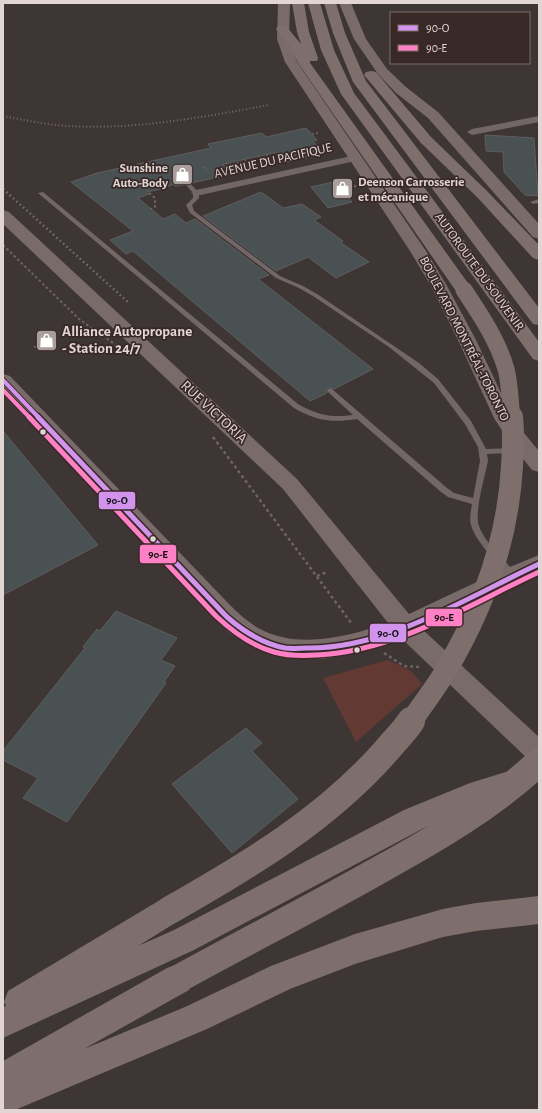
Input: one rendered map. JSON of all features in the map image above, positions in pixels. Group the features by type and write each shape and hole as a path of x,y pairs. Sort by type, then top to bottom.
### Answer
{"highway":[{"path":"298,3 303,32 322,87"},
{"name":"AUTOROUTE DU SOUVENIR","path":"314,3 325,43 337,73 348,94 539,355"},
{"name":"AUTOROUTE DU SOUVENIR","path":"330,3 339,32 363,86 539,320"},
{"path":"3,1012 170,910 264,855 303,828 344,795 386,754 426,707 446,679 468,644 485,611 509,547 520,475 518,420 510,383 493,340 464,290 304,63 297,47 282,29"},
{"path":"339,32 371,74 426,140 482,194 539,255"},
{"path":"401,90 410,104 482,194"},
{"path":"3,1078 198,968 413,851 462,821 513,784 539,762"},
{"path":"3,1023 184,940 442,806 499,785 539,775"},
{"path":"3,1099 196,1018 282,977 355,949 397,936 456,921 476,917 539,910"}],"main road":[{"name":"BOULEVARD MONTRÉAL-TORONTO","path":"284,3 282,29 284,46 291,62 403,226 432,274 467,340 501,413 539,465"},
{"path":"345,3 358,36 366,51 401,90 420,102 539,234"},
{"name":"RUE VICTORIA","path":"3,215 290,484 313,510 405,627 539,753"},
{"path":"3,380 212,602 245,632 255,638 277,646 307,650 334,648 353,644 405,627 539,564"}],"street":[{"path":"472,132 539,119"},
{"name":"AVENUE DU PACIFIQUE","path":"196,193 356,158"}],"lane":[{"path":"188,184 196,193 196,198 190,205 192,212 278,277 308,291 391,346 432,378 468,423 477,437 483,452 483,472 473,520 477,532 486,545 513,575"},
{"path":"41,193 296,406 313,416 322,418 339,420 358,416"},
{"path":"330,391 451,495 476,502"},
{"path":"483,452 526,449"}],"path":[{"path":"312,134 318,133"},
{"path":"318,147 328,145"},
{"path":"259,158 266,157 268,154"},
{"path":"226,163 228,165 245,161 246,159"},
{"path":"203,167 207,170"},
{"path":"349,188 356,186"},
{"path":"149,194 155,198 155,207 151,209"},
{"path":"3,245 67,308 104,338"},
{"path":"34,347 42,345 45,342"},
{"name":"RUE VICTORIA","path":"210,433 353,625"},
{"path":"317,576 327,572"},
{"path":"385,654 404,666 415,667"}],"shaded area":[{"path":"388,660 411,671 422,684 356,742 323,678"}],"building":[{"path":"306,128 317,140 313,141 324,154 287,162 278,152 223,164 231,174 192,183 186,182 184,185 175,186 174,184 161,189 146,192 149,194 138,198 163,219 175,214 186,223 195,219 269,275 258,279 373,369 334,389 328,388 326,390 327,393 310,401 133,251 126,254 110,240 133,231 71,182 97,173 211,148 208,144 262,133 266,137"},
{"path":"485,135 534,138 538,196 525,195 504,172 503,152 486,151"},
{"path":"342,180 351,190 347,197 352,202 328,208 311,187"},
{"path":"261,192 283,208 302,204 321,217 314,220 343,241 340,242 369,262 336,278 308,257 276,271 203,216"},
{"path":"3,431 98,545 3,595"},
{"path":"116,611 177,638 161,660 175,666 164,682 166,683 67,822 23,798 38,778 3,760 3,751 85,648 83,647 97,629 100,631"},
{"path":"246,728 262,743 252,751 298,799 232,853 172,784"}],"railway":[{"path":"3,116 61,125 94,127 119,126 169,122 269,105"},
{"path":"3,189 129,303"}],"transit line":[{"name":"90-O","path":"3,380 227,617 250,634 285,648 321,648 353,643 385,634 417,622 539,564"},
{"name":"90-E","path":"3,390 216,616 239,636 266,650 286,655 305,656 335,654 365,648 425,626 539,572"}],"place":[{"name":"Sunshine Auto-Body","path":"183,175"},
{"name":"Deenson Carrosserie et mécanique","path":"343,189"},
{"name":"Alliance Autopropane - Station 24/7","path":"46,340"}]}
